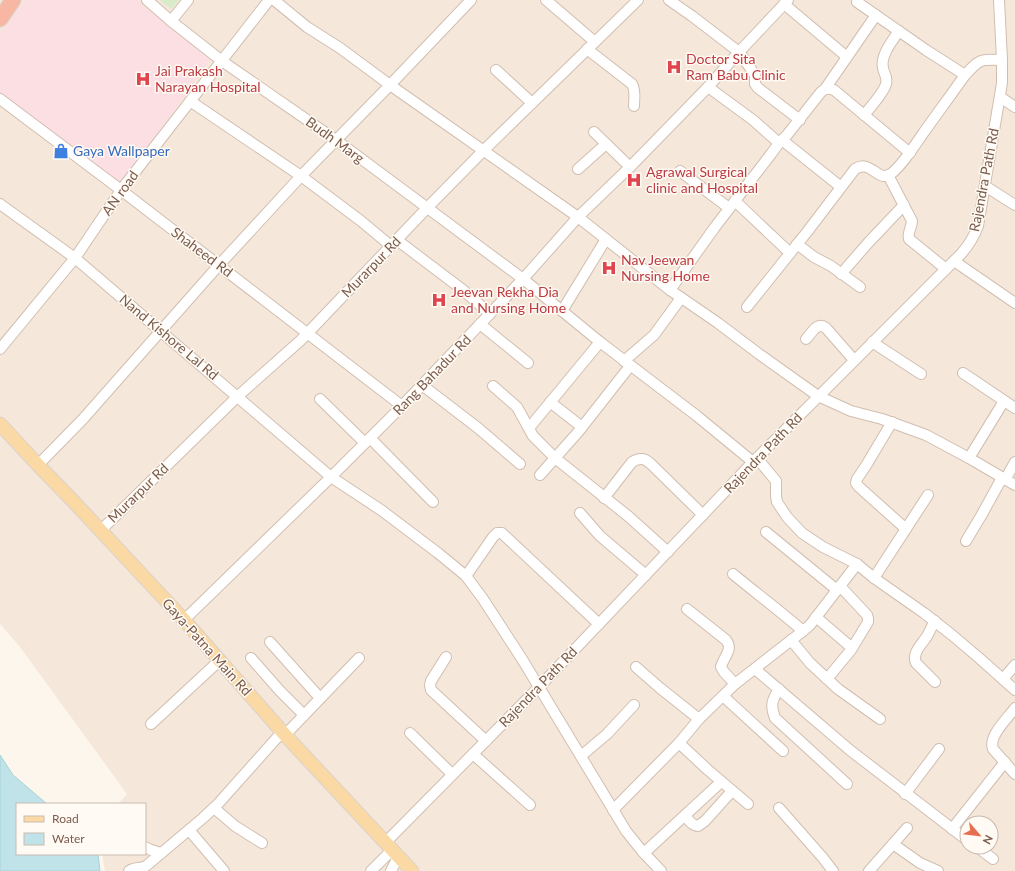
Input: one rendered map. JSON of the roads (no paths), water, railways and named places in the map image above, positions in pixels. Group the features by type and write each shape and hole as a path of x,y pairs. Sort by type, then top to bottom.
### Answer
{"highway":[{"path":"0,19 13,0"}],"main road":[{"name":"Gaya-Patna Main Rd","path":"0,424 184,620 284,733 412,871"}],"street":[{"name":"Budh Marg","path":"147,0 222,61 336,140 523,279 600,342 755,460 776,481 777,502 784,513 802,533 808,538 857,564 934,621 978,656 1015,690"},
{"path":"171,21 188,0"},
{"path":"270,0 578,217 670,290 818,396 851,411 892,422 926,435 969,458 1015,486"},
{"name":"AN road","path":"0,348 75,258 121,190 270,0"},
{"path":"38,465 83,419 219,265 301,176 471,0"},
{"path":"546,0 595,42"},
{"name":"Murarpur Rd","path":"100,531 238,396 301,340 484,150 638,0"},
{"path":"669,0 739,52 755,75 755,84 758,88 800,120"},
{"name":"Rajendra Path Rd","path":"371,871 392,850 452,774 599,624 755,460 946,270 968,246 978,226 1002,83 998,0"},
{"path":"786,2 847,57"},
{"name":"Rang Bahadur Rd","path":"184,620 368,441 523,279 578,217 630,167 708,87 786,2"},
{"path":"857,2 965,75"},
{"path":"670,290 732,204 781,141 825,89 876,15"},
{"path":"864,115 886,85 887,80 882,67 883,60 889,46 899,31"},
{"path":"587,49 632,84 635,92 634,106"},
{"path":"747,307 855,169 860,166 865,166 880,175 888,176 910,152 965,75 979,61 985,59 1002,60"},
{"path":"496,70 532,104"},
{"path":"708,87 841,187"},
{"path":"825,89 829,88 834,90 910,152"},
{"path":"1000,97 1015,107"},
{"name":"Shaheed Rd","path":"0,100 121,190 402,406"},
{"path":"190,101 301,176 361,221 463,290 490,314"},
{"path":"594,132 630,167"},
{"path":"578,169 606,144"},
{"path":"680,171 705,191 732,204 790,253"},
{"path":"888,176 912,221 908,235 909,239 946,270"},
{"path":"985,186 1015,205"},
{"name":"Nand Kishore Lal Rd","path":"0,204 75,258 331,477 381,510 438,552 466,576 483,599 539,686 626,831 661,871"},
{"path":"841,274 904,205"},
{"path":"562,311 606,239"},
{"path":"797,244 860,287"},
{"path":"954,261 1015,303"},
{"path":"540,475 582,427 627,363 654,335 681,298"},
{"path":"480,324 528,363"},
{"path":"806,339 819,325 822,326 826,328 854,360"},
{"path":"529,428 600,342"},
{"path":"872,342 921,374"},
{"path":"963,373 1015,408"},
{"path":"422,385 478,428 520,464"},
{"path":"493,386 517,407 537,441 555,458 628,516 668,552"},
{"path":"320,399 368,441 433,502"},
{"path":"969,458 1004,401"},
{"path":"550,402 582,427"},
{"path":"892,422 857,478 856,483 906,529"},
{"path":"604,498 632,462 637,459 642,459 652,465 703,515"},
{"path":"966,541 1003,479 1015,462"},
{"path":"874,578 928,495"},
{"path":"580,513 604,540 646,575"},
{"path":"766,532 839,588 867,615 868,622 866,626 852,648 827,679"},
{"path":"466,576 493,537 498,533 502,534 506,536 599,624"},
{"path":"613,810 679,743 699,719 735,684 810,625 857,564"},
{"path":"733,574 803,632"},
{"path":"687,609 729,644 729,648 721,667 735,684"},
{"path":"816,617 852,648"},
{"path":"934,621 917,651 914,660 935,682"},
{"path":"791,640 810,663 838,689 880,719"},
{"path":"270,642 320,698"},
{"path":"446,657 430,681 431,690 486,740"},
{"path":"251,658 280,691 304,715"},
{"path":"129,871 144,870 161,853 214,808 284,733 304,715 359,658"},
{"path":"151,724 219,661"},
{"path":"1002,679 1015,665"},
{"path":"636,667 699,719"},
{"path":"755,669 851,751 959,834"},
{"path":"779,689 774,697 772,705 772,711 775,718 847,784"},
{"path":"723,696 783,751"},
{"path":"581,756 607,734 634,704"},
{"path":"1015,708 992,740 993,749 1015,774"},
{"path":"410,733 452,774"},
{"path":"679,743 721,782 748,804"},
{"path":"905,794 939,749"},
{"path":"473,754 530,805"},
{"path":"952,829 1005,762"},
{"path":"644,853 721,782"},
{"path":"685,816 692,824 698,826 705,821 732,791"},
{"path":"214,808 235,826 262,843"},
{"path":"779,808 833,871"},
{"path":"870,871 907,828"},
{"path":"189,830 224,871"},
{"path":"893,844 920,863 938,871"},
{"path":"146,848 161,853"},
{"path":"391,871 392,850"},
{"path":"987,855 993,859"}],"water":[{"path":"0,755 13,775 46,803 16,803 16,855 98,855 100,871 0,871"}],"place":[{"name":"Doctor Sita Ram Babu Clinic","path":"674,67"},
{"name":"Jai Prakash Narayan Hospital","path":"143,79"},
{"name":"Gaya Wallpaper","path":"61,151"},
{"name":"Agrawal Surgical clinic and Hospital","path":"634,180"},
{"name":"Nav Jeewan Nursing Home","path":"609,268"},
{"name":"Jeevan Rekha Dia and Nursing Home","path":"439,300"}]}
